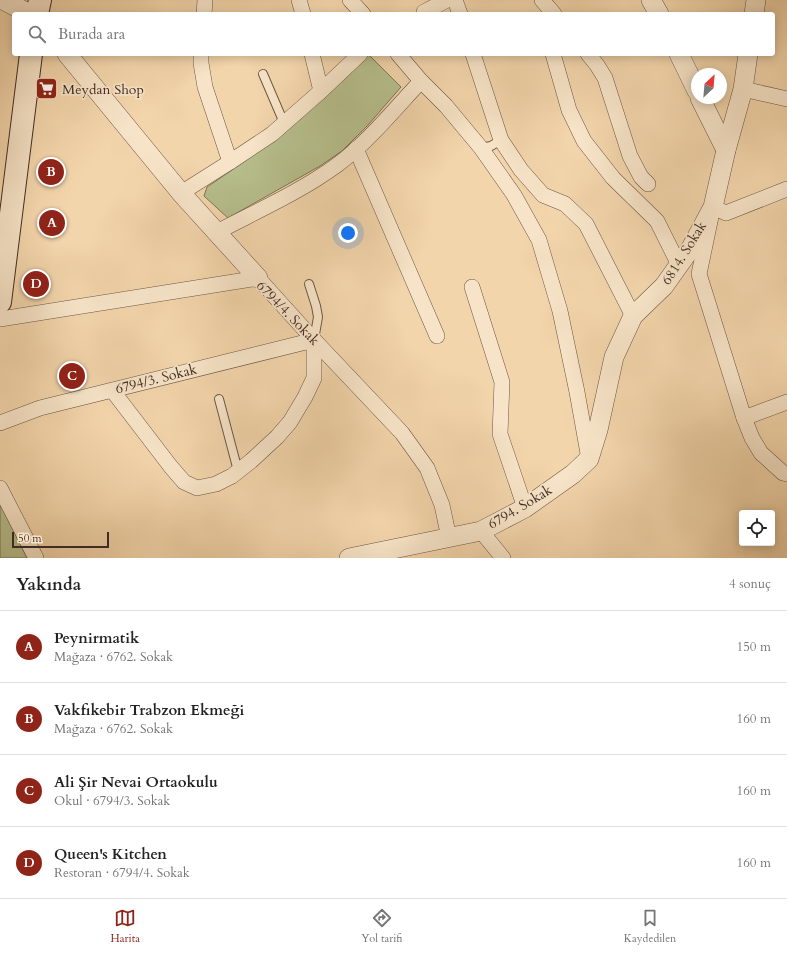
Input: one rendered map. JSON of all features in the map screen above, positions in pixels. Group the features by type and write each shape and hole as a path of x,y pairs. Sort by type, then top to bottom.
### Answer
{"main road":[{"path":"37,12 40,0"},
{"path":"0,302 4,232 31,56"}],"street":[{"path":"3,0 26,12"},
{"path":"204,12 205,0"},
{"path":"299,0 302,12"},
{"path":"350,0 361,12"},
{"path":"424,9 447,0"},
{"path":"456,0 459,12"},
{"path":"535,0 539,12"},
{"path":"542,0 552,12"},
{"path":"651,0 658,12"},
{"path":"754,12 756,0"},
{"path":"68,56 181,193 258,278"},
{"path":"201,56 205,87 230,162"},
{"path":"312,56 321,91"},
{"path":"181,193 272,134 358,56"},
{"path":"400,56 421,81 446,106 481,148 514,195 540,240 560,311 589,458"},
{"path":"474,56 501,140 521,170 544,195 565,204 586,224 633,316"},
{"path":"554,56 570,110 584,141 613,178 657,221 679,265"},
{"path":"590,56 605,78 630,156 641,178 648,184"},
{"path":"680,56 691,79"},
{"name":"6814. Sokak","path":"589,458 598,430 614,357 633,316 664,286 691,248 712,207 743,89 748,56"},
{"path":"217,232 305,187 337,165 365,141 421,81"},
{"path":"743,89 787,99"},
{"path":"703,104 726,150"},
{"path":"356,149 438,336"},
{"path":"787,189 726,213 712,207 699,274 744,418 752,438 761,454 783,473 787,474"},
{"name":"6794/4. Sokak","path":"0,319 258,278 402,433 427,468 442,505 449,538"},
{"path":"472,287 502,382 500,434 525,508"},
{"path":"112,390 184,482 197,488 216,484 232,476 238,471 277,437 290,422 314,378 314,340"},
{"name":"6794/3. Sokak","path":"0,422 40,408 314,340"},
{"path":"744,418 787,402"},
{"name":"6794. Sokak","path":"349,558 481,531 525,508 573,474 589,458"},
{"path":"0,488 36,558"},
{"path":"481,531 503,558"}],"lane":[{"path":"263,74 284,123"},
{"path":"481,148 491,146 501,140"},
{"path":"309,284 318,317 314,340"},
{"path":"219,399 238,471"}],"green space":[{"path":"366,56 370,56 401,87 368,125 342,151 320,166 228,218 204,196 207,187 276,140"},
{"path":"0,504 27,558 0,558"}],"place":[{"name":"Meydan Shop","path":"46,89"},
{"name":"Vakfıkebir Trabzon Ekmeği","path":"51,172"},
{"name":"Peynirmatik","path":"52,223"},
{"name":"Queen's Kitchen","path":"36,284"},
{"name":"Ali Şir Nevai Ortaokulu","path":"72,376"}]}
